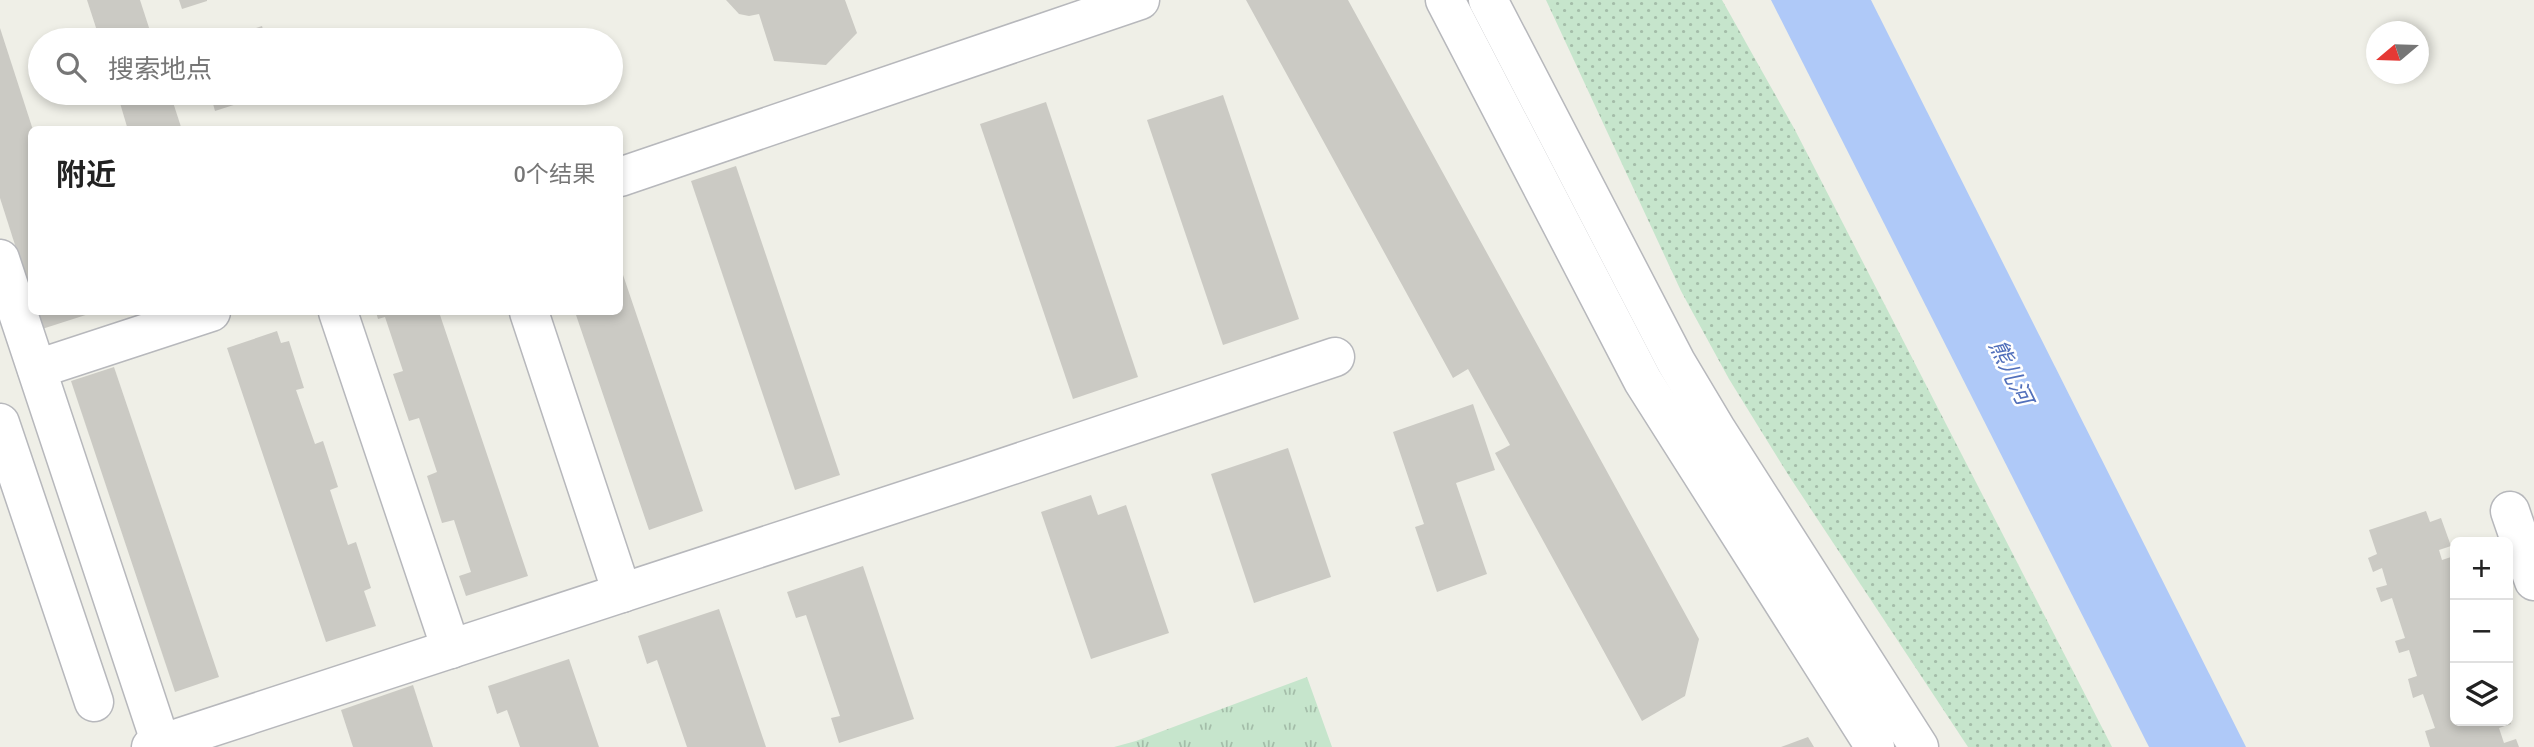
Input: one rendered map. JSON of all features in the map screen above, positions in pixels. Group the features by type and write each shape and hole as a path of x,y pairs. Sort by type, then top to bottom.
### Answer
{"street":[{"path":"623,176 1140,0"},
{"path":"1445,0 1643,381 1874,747"},
{"path":"1488,0 1676,362 1919,747"},
{"path":"0,259 156,746 1335,357"},
{"path":"37,369 202,315"},
{"path":"339,315 451,649"},
{"path":"530,315 622,593"},
{"path":"0,423 94,702"},
{"path":"2510,511 2534,581"}],"green space":[{"path":"1546,0 1722,0 1795,130 2112,747 1968,747 1789,476 1729,379 1681,291"},
{"path":"1307,677 1332,747 1114,747 1136,741"}],"water":[{"name":"熊儿河","path":"1771,0 1871,0 2246,747 2149,747"}],"building":[{"path":"87,0 140,0 149,28 96,28"},
{"path":"179,0 207,0 207,1 182,9"},
{"path":"726,0 845,0 857,33 826,65 774,61 759,14 739,14"},
{"path":"1246,0 1348,0 1699,639 1685,696 1642,721 1495,453 1510,445 1468,369 1453,378"},
{"path":"0,28 32,126 28,126 28,286 0,198"},
{"path":"1223,95 1299,319 1223,345 1147,120"},
{"path":"1046,102 1138,377 1073,399 980,124"},
{"path":"121,105 174,105 181,126 127,126"},
{"path":"213,105 234,105 215,111"},
{"path":"736,166 840,475 795,490 691,181"},
{"path":"623,275 703,511 649,530 576,315 623,315"},
{"path":"37,315 86,315 42,329"},
{"path":"377,315 440,315 528,576 466,596 459,576 471,572 454,520 442,523 427,476 437,472 419,418 409,421 393,374 403,371 385,317 378,319"},
{"path":"277,331 281,343 289,341 304,388 296,390 315,444 323,441 338,487 330,490 348,545 356,542 371,588 364,591 376,626 326,642 227,348"},
{"path":"114,367 219,677 175,692 71,381"},
{"path":"1473,404 1495,470 1456,483 1487,574 1437,592 1415,527 1424,524 1393,432"},
{"path":"1288,448 1331,577 1254,603 1211,474"},
{"path":"1091,495 1098,515 1126,505 1169,633 1091,659 1041,512"},
{"path":"2426,511 2430,522 2441,518 2450,543 2450,546 2439,550 2442,560 2450,557 2450,726 2505,726 2499,728 2504,743 2516,739 2519,747 2430,747 2425,731 2435,728 2423,694 2413,698 2408,679 2417,676 2409,650 2399,653 2395,641 2405,638 2392,598 2381,602 2376,588 2387,585 2382,568 2373,572 2368,558 2377,554 2369,530"},
{"path":"863,566 914,719 839,743 831,718 840,716 806,615 796,618 787,592"},
{"path":"719,609 766,747 687,747 657,660 647,664 638,636"},
{"path":"569,659 599,747 520,747 507,710 497,714 488,686"},
{"path":"413,685 433,747 353,747 341,710"},
{"path":"1808,737 1814,747 1781,747"}]}
